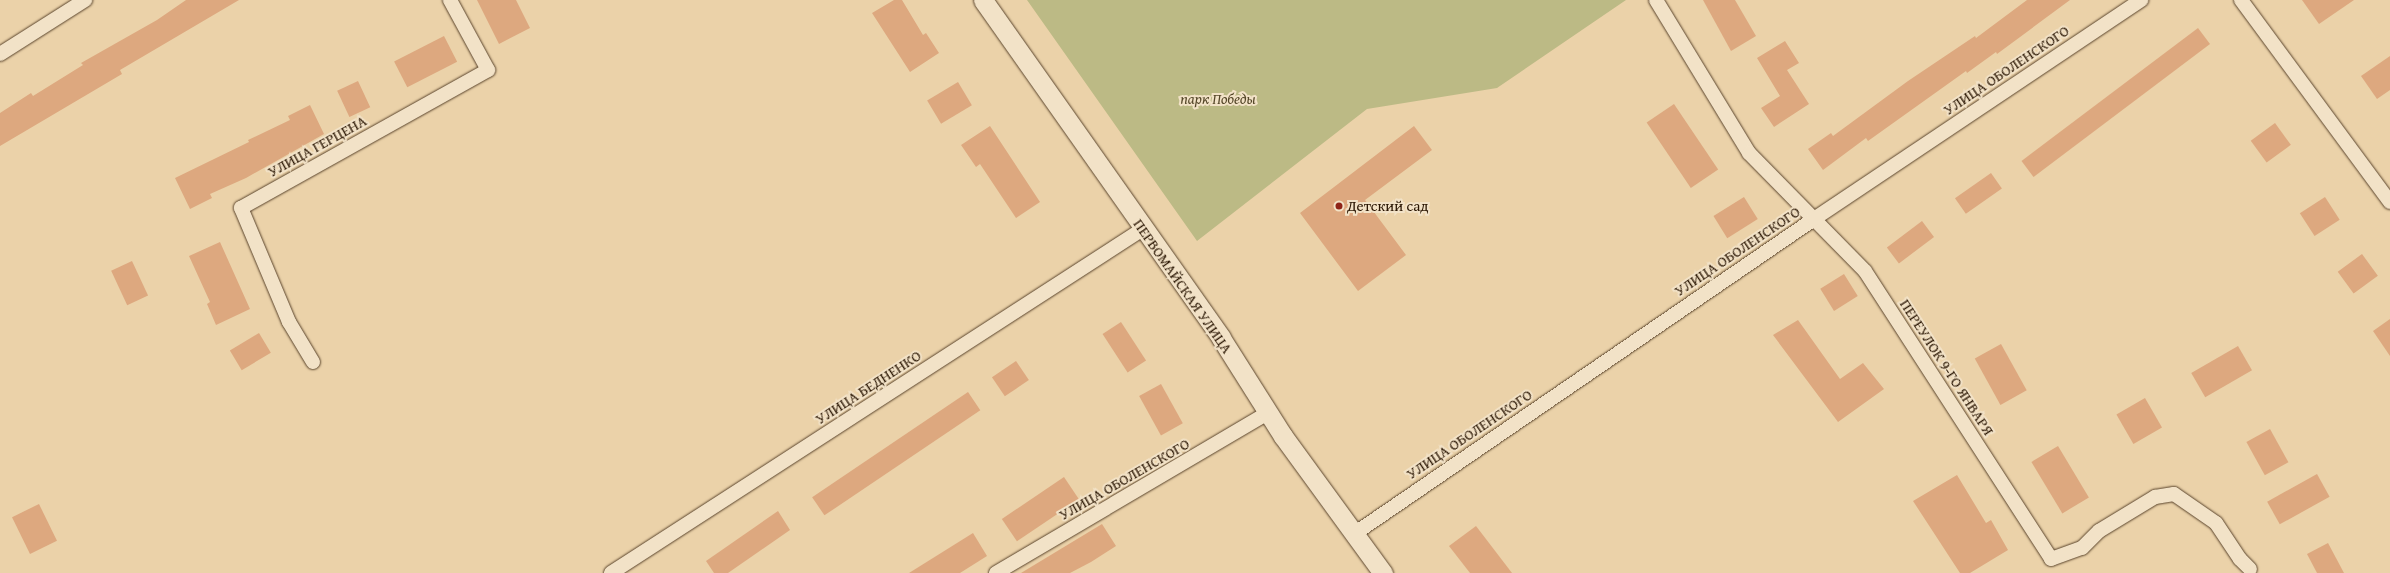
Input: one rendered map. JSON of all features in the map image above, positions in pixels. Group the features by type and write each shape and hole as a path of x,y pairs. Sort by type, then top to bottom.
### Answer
{"main road":[{"name":"ПЕРВОМАЙСКАЯ УЛИЦА","path":"983,0 1221,338 1268,413 1383,573"}],"street":[{"path":"0,54 85,0"},
{"name":"УЛИЦА ГЕРЦЕНА","path":"313,362 289,322 241,208 488,70 450,0"},
{"name":"ПЕРЕУЛОК 9-ГО ЯНВАРЯ","path":"1656,0 1749,153 1865,271 2051,559 2082,548 2099,530 2155,497 2174,494 2216,523 2240,559 2250,569"},
{"name":"УЛИЦА ОБОЛЕНСКОГО","path":"1354,534 1814,219 2141,0"},
{"path":"2241,0 2390,202"},
{"name":"УЛИЦА БЕДНЕНКО","path":"611,573 1143,229"},
{"name":"УЛИЦА ОБОЛЕНСКОГО","path":"996,573 1268,413"}],"green space":[{"name":"парк Победы","path":"1027,0 1626,0 1497,88 1367,109 1197,241"}],"building":[{"path":"186,0 239,0 120,70 122,74 0,146 0,113 31,93 33,96 83,65 81,63 157,20"},
{"path":"477,0 516,0 530,28 499,44"},
{"path":"894,0 902,0 923,35 926,33 939,53 910,72 872,13"},
{"path":"1703,0 1735,0 1756,36 1731,51"},
{"path":"2027,0 2070,0 1997,54 1996,52 1967,73 1966,71 1868,141 1866,138 1823,170 1808,149 1831,133 1833,136 1908,81 1975,36 1976,38"},
{"path":"2302,0 2354,0 2319,24"},
{"path":"2198,28 2210,44 2034,177 2022,161"},
{"path":"444,36 457,62 407,87 394,61"},
{"path":"1785,41 1799,63 1787,70 1809,104 1774,127 1761,108 1780,96 1757,58"},
{"path":"2390,56 2390,90 2377,99 2361,76"},
{"path":"358,81 370,107 349,117 337,91"},
{"path":"958,82 972,105 941,124 927,101"},
{"path":"1674,104 1718,169 1691,188 1647,122"},
{"path":"310,105 324,134 246,178 210,194 212,198 190,209 175,178 290,120 288,116"},
{"path":"2275,123 2291,145 2267,162 2251,141"},
{"path":"990,126 1040,202 1016,218 980,164 976,167 961,145"},
{"name":"Детский сад","path":"1414,126 1432,150 1365,200 1406,255 1358,291 1300,213"},
{"path":"1991,173 2002,189 1966,214 1955,198"},
{"path":"1744,197 1758,219 1727,238 1713,216"},
{"path":"2325,197 2340,220 2315,236 2300,213"},
{"path":"1922,221 1934,237 1899,263 1887,247"},
{"path":"220,242 250,309 216,325 207,304 210,302 189,256"},
{"path":"2362,254 2378,276 2354,293 2338,272"},
{"path":"132,261 148,295 127,305 111,271"},
{"path":"1844,274 1858,296 1834,311 1820,289"},
{"path":"2390,319 2390,356 2373,331"},
{"path":"1798,320 1840,379 1863,363 1884,389 1838,422 1773,335"},
{"path":"1121,322 1146,361 1128,373 1103,334"},
{"path":"259,333 271,353 242,370 230,351"},
{"path":"2001,344 2027,390 2000,405 1975,359"},
{"path":"2238,346 2252,370 2205,397 2191,373"},
{"path":"1016,361 1029,380 1005,396 992,377"},
{"path":"1161,384 1183,423 1161,435 1139,396"},
{"path":"968,392 980,410 824,515 812,497"},
{"path":"2145,398 2162,427 2133,444 2116,414"},
{"path":"2270,429 2288,462 2265,475 2246,442"},
{"path":"2058,446 2089,497 2062,513 2031,462"},
{"path":"2317,474 2330,497 2280,524 2267,502"},
{"path":"1957,475 1986,523 1991,520 2008,550 1970,573 1960,573 1913,501"},
{"path":"1064,477 1079,499 1017,541 1002,519"},
{"path":"39,504 57,541 30,554 12,517"},
{"path":"778,511 790,530 728,573 714,573 706,561"},
{"path":"1102,524 1116,546 1091,562 1070,573 1021,573"},
{"path":"1476,526 1512,573 1470,573 1449,546"},
{"path":"973,533 987,556 960,573 909,573"},
{"path":"2328,543 2344,573 2317,573 2307,554"}],"place":[{"name":"Детский сад","path":"1339,206"}]}
